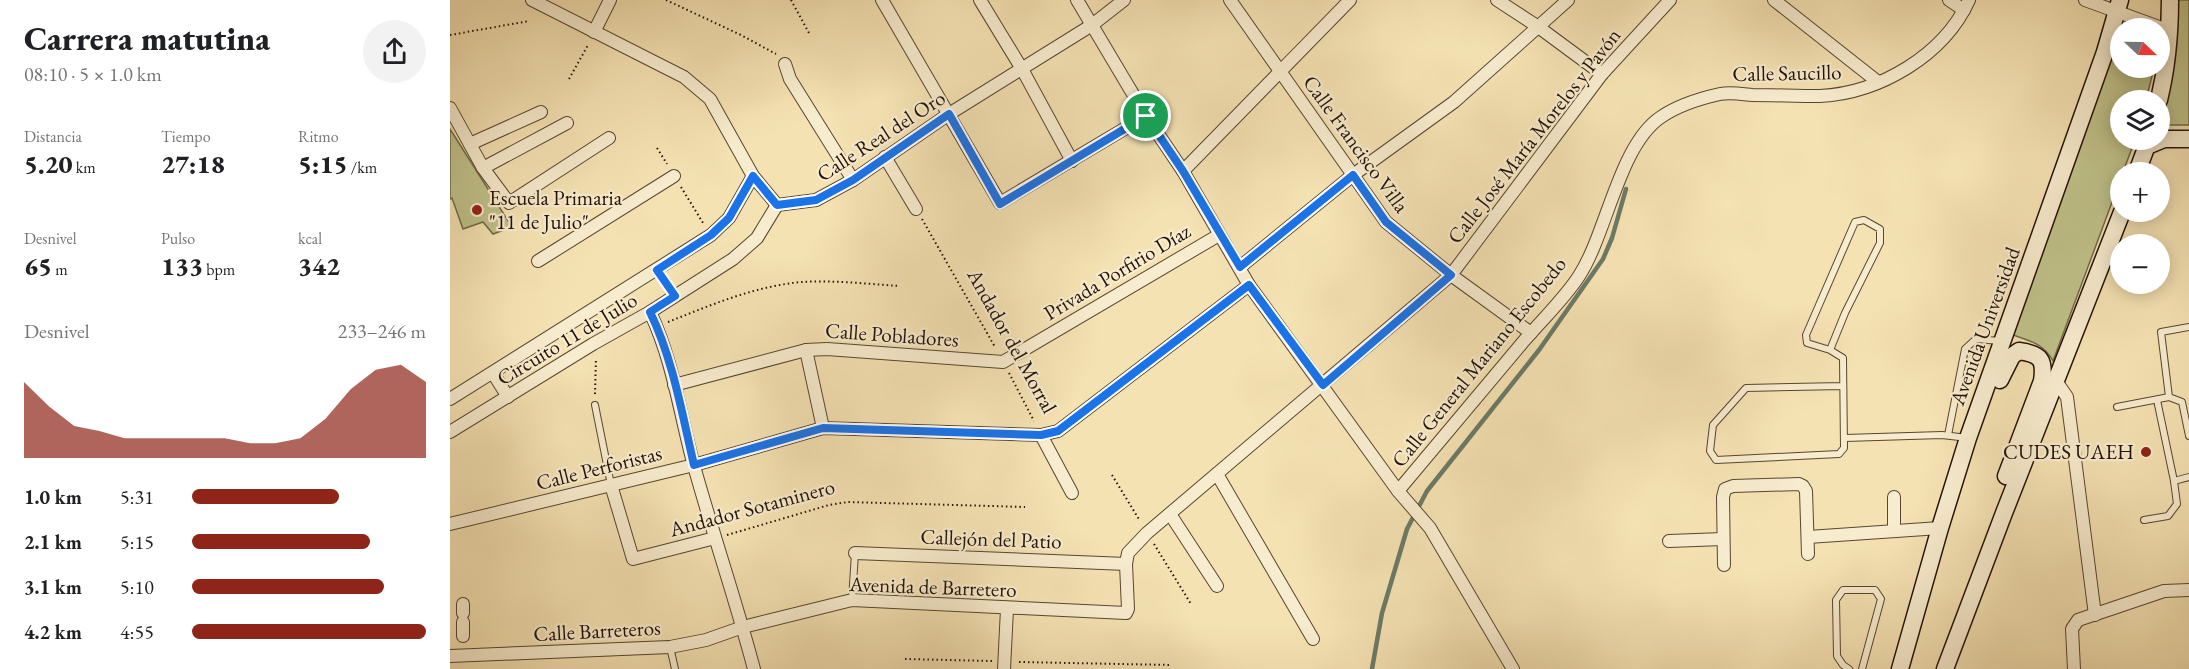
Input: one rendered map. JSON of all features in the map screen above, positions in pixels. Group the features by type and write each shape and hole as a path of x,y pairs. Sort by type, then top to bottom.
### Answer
{"main road":[{"path":"2170,0 2170,18"},
{"name":"Avenida Universidad","path":"1900,669 1968,438 2106,52 2118,6"},
{"path":"2170,139 2189,139"},
{"path":"1945,669 2118,222"},
{"path":"1968,438 1986,410 2012,356 2019,351 2029,352 2040,359 2044,366 2042,381 2003,483 2004,513"}],"street":[{"path":"532,0 684,77 710,99 753,176 777,205"},
{"path":"594,32 610,0"},
{"path":"882,0 1000,204 1146,116"},
{"path":"980,0 1022,69 1072,161"},
{"path":"1077,0 1146,116 1183,171 1249,285 1401,495 1430,528 1512,669"},
{"name":"Calle Real del Oro","path":"777,205 816,200 853,180 949,114 1092,25 1124,0"},
{"name":"Calle Francisco Villa","path":"1230,0 1386,222 1451,275 1531,333"},
{"path":"1183,171 1350,0"},
{"path":"1497,0 1538,26 1602,74"},
{"path":"1240,267 1353,175 1454,102 1568,0"},
{"name":"Calle José María Morelos y Pavón","path":"1127,558 1170,514 1451,275 1602,74 1670,0"},
{"path":"1774,0 1878,82"},
{"path":"1949,0 1967,5"},
{"path":"2085,0 2118,6 2143,18"},
{"name":"Calle Saucillo","path":"1680,108 1722,94 1821,96 1849,92 1878,82 1899,73 1922,58 1947,34 1967,5"},
{"path":"785,64 790,79 853,180"},
{"path":"450,108 483,168 509,203 609,138"},
{"name":"Calle General Mariano Escobedo","path":"1401,495 1579,276 1600,232 1624,168 1646,130 1661,117 1680,108"},
{"path":"470,144 541,112"},
{"path":"483,168 567,123"},
{"path":"885,157 916,209"},
{"path":"538,261 674,176"},
{"name":"Circuito 11 de Julio","path":"450,399 711,235 729,218 753,176"},
{"name":"Circuito 11 de Julio","path":"450,432 593,344 650,312 733,259 757,238 777,205"},
{"name":"Privada Porfirio Díaz","path":"1003,362 1219,235"},
{"path":"1041,435 1058,431 1249,285"},
{"path":"650,312 657,327 674,385 694,465 754,669"},
{"name":"Calle Pobladores","path":"674,385 806,350 827,349 1003,362"},
{"path":"806,350 823,428"},
{"path":"493,373 508,397"},
{"path":"2056,381 2067,397 2095,615"},
{"name":"Calle Perforistas","path":"450,524 694,465 823,428 1041,435"},
{"name":"Andador del Morral","path":"1041,435 1072,493"},
{"path":"1217,474 1313,639"},
{"path":"1724,565 1723,497 1725,489 1732,486 1799,484 1803,486 1806,491 1808,554"},
{"name":"Andador Sotaminero","path":"611,485 633,559 715,538"},
{"path":"1894,497 1894,531"},
{"path":"1170,514 1217,586"},
{"path":"1808,537 1940,528"},
{"path":"1669,541 1723,539"},
{"name":"Callejón del Patio","path":"855,553 1127,558"},
{"name":"Avenida de Barretero","path":"743,627 852,600 1126,614 1128,609 1127,558"},
{"path":"2074,669 2072,629 2078,620 2164,591 2189,590"},
{"path":"1004,665 1007,609"},
{"path":"463,613 463,646"},
{"name":"Calle Barreteros","path":"450,656 463,646 670,647 706,640 743,627"}],"lane":[{"path":"1830,350 1845,313 1880,243 1880,229 1864,220 1855,222 1806,335 1807,344 1830,350 1843,358 1844,448 1839,454 1716,460 1710,451 1713,425 1746,388 1842,387"},
{"path":"2169,397 2161,332 2189,327"},
{"path":"1948,435 1965,349 1976,339 2003,341"},
{"path":"2117,407 2169,397 2182,402 2189,436"},
{"path":"2144,520 2168,516 2178,504 2157,400"},
{"path":"595,405 611,485"},
{"path":"1845,438 1948,435 1968,438"},
{"path":"2174,481 2189,477"},
{"path":"852,600 855,553"},
{"path":"1850,669 1843,665 1837,656 1836,600 1843,590 1875,590 1881,599 1862,669"},
{"path":"670,647 675,669"}],"path":[{"path":"666,0 741,34 780,56 785,64"},
{"path":"791,0 809,33"},
{"path":"450,35 529,21"},
{"path":"569,79 594,32"},
{"path":"657,148 711,235"},
{"name":"Andador del Morral","path":"916,209 1003,362 1041,435"},
{"path":"657,327 729,298 783,285 804,282 900,286"},
{"path":"595,405 596,353"},
{"name":"Andador Sotaminero","path":"715,538 829,505 848,502 1025,507"},
{"path":"905,659 1004,665 1171,665"}],"green space":[{"path":"2178,0 2189,0 2189,125 2170,125 2170,86"},
{"path":"2110,55 2110,78 2152,78 2148,90 2110,90 2110,150 2131,150 2127,162 2110,162 2110,208 2053,361 2041,347 2013,335"},
{"path":"450,129 512,227 493,234 483,222 463,229 452,198 450,199"}],"waterway":[{"path":"1372,669 1382,613 1407,529 1427,491 1539,350 1603,259 1612,238 1626,189"}],"place":[{"name":"Escuela Primaria \"11 de Julio\"","path":"477,210"},
{"name":"CUDES UAEH","path":"2146,452"}],"route":[{"path":"949,114 1000,204 1146,116 1183,171 1240,267 1353,175 1386,222 1451,275 1323,385 1249,285 1058,431 1041,435 823,428 694,465 674,385 657,327 650,312 675,296 657,270 711,235 729,218 753,176 777,205 816,200 853,180 949,114"}]}
